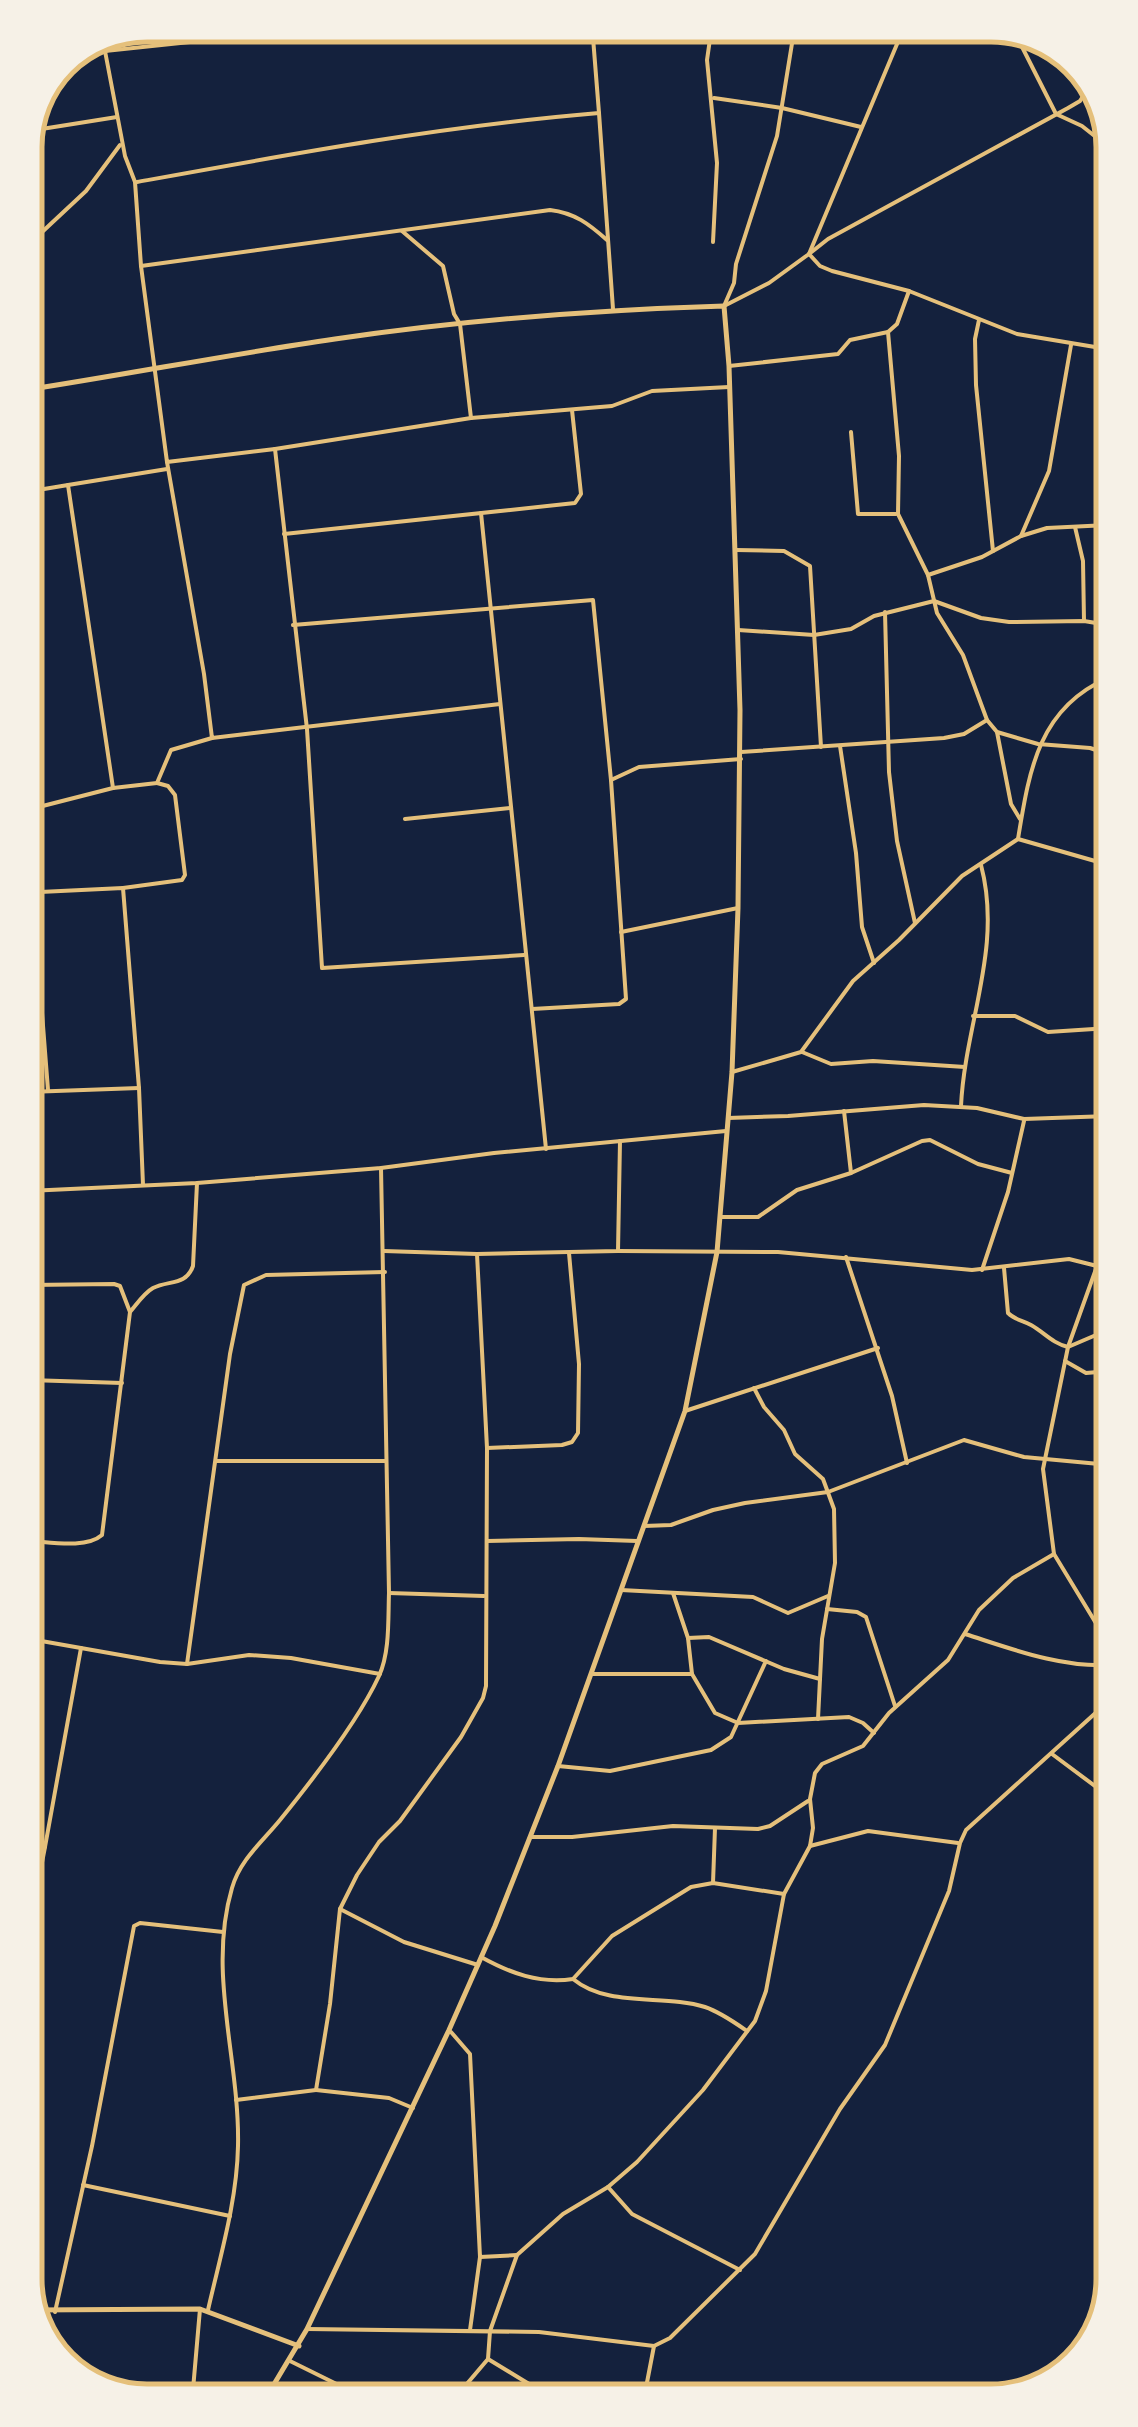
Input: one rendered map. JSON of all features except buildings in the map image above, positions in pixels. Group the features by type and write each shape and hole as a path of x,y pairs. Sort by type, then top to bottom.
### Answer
{"street":[{"path":"115,49 177,42"},
{"path":"593,43 613,308"},
{"path":"709,43 707,60 718,163 713,242"},
{"path":"275,2384 308,2329 478,1965 532,1836 684,1411 721,1218 738,908 741,755 724,306 734,283 754,202 764,182 782,108 791,43"},
{"path":"808,254 897,43"},
{"path":"1023,49 1056,114 1094,136"},
{"path":"105,52 122,143 129,172 136,182 141,266 166,462 212,738"},
{"path":"712,97 782,108 861,127"},
{"path":"43,387 336,339 460,324 613,308 724,306 768,283 842,231 1082,97"},
{"path":"136,182 373,139 485,123 599,113"},
{"path":"45,129 117,117"},
{"path":"43,232 86,191 122,143"},
{"path":"141,266 550,210 569,212 608,240"},
{"path":"400,230 443,266 460,324 471,418"},
{"path":"808,254 832,271 909,291 1017,334 1096,348"},
{"path":"729,366 843,352 850,340 888,332 897,324 909,291"},
{"path":"979,320 975,339 976,384 993,551"},
{"path":"888,332 899,456 898,514 928,575 944,626 964,654 986,720 997,732 1038,744 1096,750"},
{"path":"1021,536 1049,471 1071,345"},
{"path":"166,462 471,418 612,406 652,391 728,387"},
{"path":"284,534 575,503 580,500 572,410"},
{"path":"852,432 858,514 898,514"},
{"path":"276,449 307,729 322,968 524,955"},
{"path":"43,489 168,469"},
{"path":"68,485 113,788"},
{"path":"482,513 546,1149"},
{"path":"928,575 1047,528 1096,525"},
{"path":"1074,526 1083,561 1084,622"},
{"path":"735,550 784,551 810,566 821,747"},
{"path":"293,625 592,600 627,996 624,1002 532,1009"},
{"path":"737,630 814,635 851,628 885,612 934,601 982,618 1009,622 1096,624"},
{"path":"885,612 886,740 898,841 916,923"},
{"path":"732,1072 801,1052 854,981 962,876 1018,839 1038,744 1056,717 1096,687"},
{"path":"158,783 170,750 212,738 500,704"},
{"path":"610,780 639,767 954,736 986,720"},
{"path":"997,732 1011,804 1021,820"},
{"path":"840,746 862,927 874,963"},
{"path":"43,808 113,788 158,783 168,786 175,795 185,875 182,880 123,888 43,892"},
{"path":"405,819 510,808"},
{"path":"1018,839 1096,862"},
{"path":"960,1106 991,915 981,863"},
{"path":"123,888 143,1185"},
{"path":"621,932 738,908"},
{"path":"973,1016 1015,1016 1048,1032 1096,1029"},
{"path":"43,1020 48,1090"},
{"path":"801,1052 832,1064 872,1061 964,1066"},
{"path":"43,1091 139,1088"},
{"path":"728,1118 924,1104 960,1106 1024,1119 1096,1116"},
{"path":"844,1111 851,1173"},
{"path":"982,1270 1012,1174 1024,1119"},
{"path":"43,1190 381,1168 726,1131"},
{"path":"721,1218 758,1217 797,1190 851,1173 922,1140 1012,1174"},
{"path":"618,1251 620,1141"},
{"path":"194,2384 204,2310 230,2216 238,2145 224,1932 232,1889 240,1867 311,1778 380,1674 385,1649 389,1593 388,1461 381,1168"},
{"path":"130,1312 150,1289 190,1274 197,1183"},
{"path":"384,1252 717,1252 846,1257 920,1268 982,1270 1069,1259 1096,1266"},
{"path":"487,1448 562,1445 572,1442 578,1434 579,1364 569,1253"},
{"path":"316,2090 340,1909 364,1864 461,1737 483,1698 487,1448 476,1254"},
{"path":"846,1257 878,1348 907,1462"},
{"path":"1004,1268 1006,1301 1012,1318 1030,1324 1052,1342 1068,1348 1096,1335"},
{"path":"1096,1269 1068,1348 1043,1479 1054,1554 1096,1623"},
{"path":"186,1664 230,1354 244,1285 266,1275 385,1272"},
{"path":"42,1285 114,1284 130,1312 102,1535 85,1542 42,1541"},
{"path":"684,1411 878,1348"},
{"path":"1065,1361 1086,1374 1096,1373"},
{"path":"42,1380 122,1383"},
{"path":"754,1388 784,1430 795,1454 824,1479 837,1526 818,1719"},
{"path":"644,1526 671,1524 745,1503 828,1492 964,1440 1024,1457 1096,1464"},
{"path":"216,1461 388,1461"},
{"path":"487,1541 639,1541"},
{"path":"468,2384 488,2360 490,2331 517,2255 582,2200 608,2187 673,2125 755,2022 766,1991 784,1894 810,1846 810,1799 815,1773 822,1764 857,1750 895,1706 948,1660 979,1610 1014,1578 1054,1554"},
{"path":"621,1590 753,1598 788,1612 828,1596"},
{"path":"389,1593 485,1596"},
{"path":"673,1593 688,1638 692,1674 715,1713 738,1723 849,1717 864,1723 874,1733"},
{"path":"827,1609 857,1612 866,1617 895,1706"},
{"path":"964,1634 1037,1657 1096,1666"},
{"path":"688,1638 709,1637 820,1679"},
{"path":"42,1641 186,1664 249,1656 290,1658 380,1674"},
{"path":"42,1861 82,1648"},
{"path":"558,1766 610,1771 711,1750 732,1737 766,1661"},
{"path":"589,1674 692,1674"},
{"path":"308,2329 539,2332 654,2346 670,2338 754,2254 840,2109 885,2045 949,1891 960,1843 976,1820 1096,1713"},
{"path":"1052,1754 1096,1787"},
{"path":"532,1836 572,1837 662,1826 744,1830 770,1826 810,1799"},
{"path":"713,1883 715,1826"},
{"path":"810,1846 842,1835 868,1832 960,1843"},
{"path":"573,1979 624,1928 691,1887 713,1883 784,1894"},
{"path":"340,1909 404,1942 478,1965"},
{"path":"55,2312 134,1926 140,1923 224,1932"},
{"path":"481,1957 524,1976 573,1979 586,1988 612,1995 706,2007 748,2031"},
{"path":"449,2030 470,2054 480,2257 470,2330"},
{"path":"236,2100 316,2090 389,2098 413,2108"},
{"path":"83,2184 230,2216"},
{"path":"608,2187 632,2214 740,2270"},
{"path":"480,2257 517,2255"},
{"path":"49,2311 204,2310 299,2346"},
{"path":"647,2384 654,2346"},
{"path":"488,2360 527,2384"},
{"path":"290,2361 336,2384"}]}
